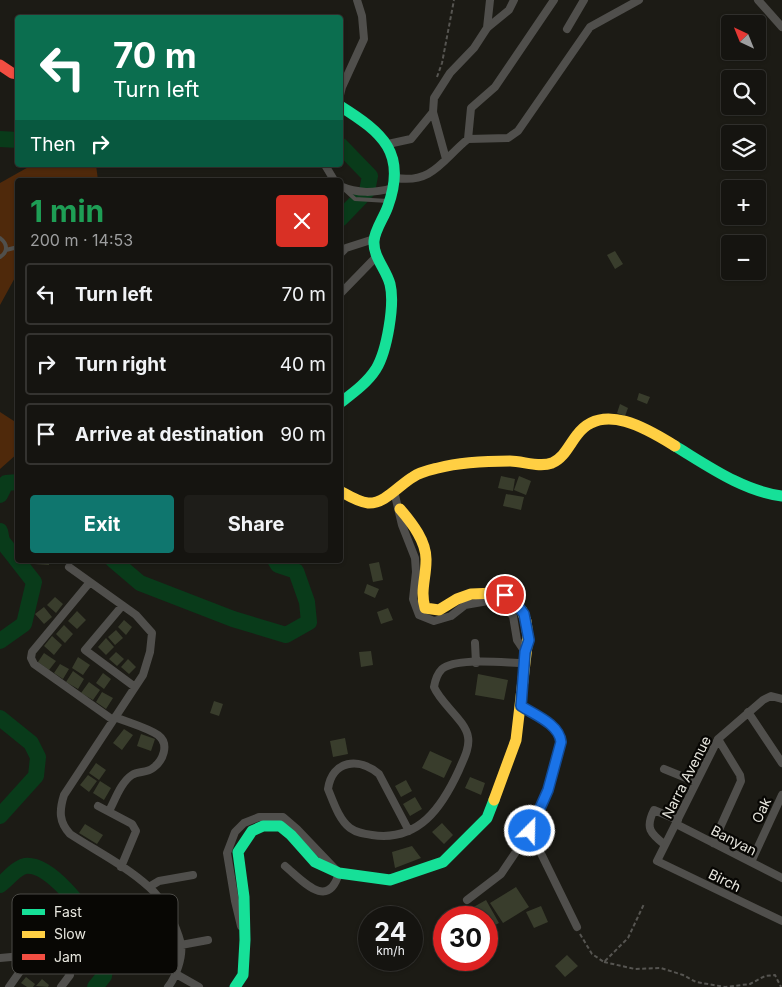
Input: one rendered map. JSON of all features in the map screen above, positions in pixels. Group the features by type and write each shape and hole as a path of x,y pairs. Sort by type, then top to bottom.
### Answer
{"street":[{"path":"343,84 364,39 362,16 357,0"},
{"path":"487,28 490,0"},
{"path":"446,159 433,112 434,98 450,74 474,48 487,28 509,10 514,0"},
{"path":"468,139 471,108 495,87 554,0"},
{"path":"567,29 584,0"},
{"path":"343,187 356,195 372,196 395,183 426,176 436,170 468,139 508,138 518,131 590,27 639,0"},
{"path":"758,0 782,27"},
{"path":"0,65 15,74"},
{"path":"343,108 365,122 388,144 393,152 396,163 395,183 390,201 374,239 377,256 390,282 392,293 381,361 370,377 343,400"},
{"path":"388,144 411,139 433,112"},
{"path":"326,167 333,178"},
{"path":"343,251 346,248 374,239"},
{"path":"343,291 377,256"},
{"path":"343,494 354,501 367,504 381,500 416,474 444,467 511,461 542,465 552,463 559,459 585,426 602,418 613,419 652,432 751,489 765,494 782,496"},
{"path":"235,987 243,975 245,940 244,897 238,852 245,838 252,831 263,826 280,826 291,834 315,862 338,873 390,880 444,862 487,818 516,740 525,658 529,640 524,614 516,603 505,595 491,591 462,596 446,608 436,611 425,608 420,596 420,555 411,521 400,510 394,491"},
{"path":"69,567 136,616 152,632 150,652 143,675 64,795 60,807 60,817 64,827 70,834 122,866 156,894"},
{"path":"90,582 32,652 32,658 34,664 114,719 159,736 164,743 164,754 159,764 151,770 133,774 126,780 109,811"},
{"path":"122,606 85,650 135,687"},
{"path":"475,643 476,663"},
{"path":"409,831 379,774 366,766 356,764 338,768 331,777 328,789 345,824 359,833 382,836 409,831 427,819 440,807 452,786 468,748 469,738 466,730 438,698 434,687 440,670 449,665 525,658"},
{"name":"Narra Avenue","path":"658,861 718,739 763,700 771,696 782,699"},
{"path":"467,900 501,874 530,831 548,790 561,742 560,737 554,727 521,706"},
{"path":"748,712 782,764"},
{"path":"713,843 741,781 740,774 718,739"},
{"path":"664,769 696,782"},
{"name":"Oak","path":"751,862 782,795"},
{"path":"98,806 132,824 136,830 122,866"},
{"name":"Banyan","path":"665,845 654,835 649,826 654,810 782,878"},
{"path":"530,831 577,927"},
{"name":"Birch","path":"658,861 782,921"},
{"path":"285,866 318,892 327,892 333,888 338,873"},
{"path":"149,887 159,881 193,874"},
{"path":"178,937 181,945 178,962"},
{"path":"181,945 208,940"},
{"path":"9,987 18,974"},
{"path":"60,987 70,974"},
{"path":"168,987 176,974 199,987"}],"lane":[{"path":"372,196 390,201"},
{"path":"0,238 4,241 6,250"},
{"path":"0,257 6,250 15,247"}],"path":[{"path":"436,80 442,63 454,0"},
{"path":"604,962 628,938 644,904"},
{"path":"577,927 592,954 604,962 635,969 661,968 683,975 696,982 725,987 750,984 765,976 774,975 781,987"}],"shaded area":[{"path":"28,167 96,167 98,178 15,178 15,278 0,305 0,183"},
{"path":"0,412 15,422 15,456 0,469"}],"building":[{"path":"615,251 623,264 615,269 607,255"},
{"path":"639,393 650,397 647,404 637,400"},
{"path":"620,404 628,408 625,416 617,413"},
{"path":"501,476 515,479 513,491 498,488"},
{"path":"519,476 531,481 526,495 514,490"},
{"path":"506,494 524,497 521,510 503,506"},
{"path":"379,562 383,580 373,582 369,564"},
{"path":"49,563 49,565 34,564"},
{"path":"367,584 379,589 375,598 364,593"},
{"path":"55,597 63,604 56,613 47,605"},
{"path":"44,607 52,617 44,624 35,614"},
{"path":"388,608 393,620 381,624 377,612"},
{"path":"77,611 86,620 77,629 68,621"},
{"path":"124,620 132,627 126,635 118,627"},
{"path":"64,625 73,634 65,643 56,634"},
{"path":"116,630 123,638 115,645 108,637"},
{"path":"52,636 62,645 54,655 44,646"},
{"path":"106,638 114,647 106,655 98,647"},
{"path":"371,651 373,665 361,667 359,652"},
{"path":"116,652 124,659 117,666 109,659"},
{"path":"44,653 56,661 49,670 38,662"},
{"path":"78,657 90,665 83,675 72,668"},
{"path":"128,659 136,667 129,674 121,667"},
{"path":"60,664 69,669 63,679 54,673"},
{"path":"73,671 84,679 78,689 66,682"},
{"path":"103,673 111,679 104,689 96,683"},
{"path":"478,674 508,680 504,700 475,695"},
{"path":"89,682 100,690 93,700 81,693"},
{"path":"102,692 113,698 106,709 96,702"},
{"path":"214,701 223,704 219,716 210,713"},
{"path":"124,729 133,735 122,750 113,743"},
{"path":"141,734 155,739 151,751 137,746"},
{"path":"345,738 348,754 333,757 330,741"},
{"path":"430,751 452,761 444,778 422,768"},
{"path":"96,763 106,770 99,780 89,773"},
{"path":"88,775 97,781 89,792 80,785"},
{"path":"470,777 485,783 481,795 465,788"},
{"path":"406,780 412,791 401,797 395,786"},
{"path":"100,781 111,788 104,800 93,793"},
{"path":"415,797 422,809 410,816 403,804"},
{"path":"442,823 453,835 444,844 432,832"},
{"path":"85,824 103,835 97,844 79,833"},
{"path":"412,846 421,858 395,868 392,852"},
{"path":"516,887 529,907 503,923 498,915 498,906 492,906 490,903"},
{"path":"486,900 489,906 475,906"},
{"path":"541,906 548,922 534,928 526,912"},
{"path":"567,955 578,966 565,977 555,966"},
{"path":"26,977 35,984 33,987 27,987 21,983"},
{"path":"42,979 49,985 48,987 36,986"}],"waterway":[{"path":"0,139 15,140"},
{"path":"343,148 370,176 367,191 343,216"},
{"path":"0,495 6,483 15,482"},
{"path":"0,531 2,541 15,558"},
{"path":"0,641 24,624 34,582 19,563"},
{"path":"117,563 140,583 233,619 286,635 309,622 307,602 296,571 277,563"},
{"path":"0,718 31,743 38,757 36,776 0,816"},
{"path":"0,885 22,867 36,867 48,873 70,894"},
{"path":"95,987 104,974"}],"traffic: fast":[{"path":"343,108 379,136 387,146 395,172 388,206 374,241 378,258 390,284 391,315 387,339 376,369 360,388 343,401"},
{"path":"675,446 726,477 753,489 782,496"},
{"path":"235,987 243,975 245,940 244,897 238,852 252,831 263,826 280,826 291,835 315,862 339,873 390,880 443,862 487,818 494,800"}],"traffic: slow":[{"path":"343,492 368,503 386,497 416,475 447,466 492,461 515,461 542,465 552,463 563,455 577,435 587,425 599,420 625,421 652,432 675,446"},
{"path":"400,509 414,527 426,554 423,590 425,608 439,610 457,599 471,594 496,593 510,599 522,611 526,621 528,637 516,740 494,800"}],"traffic: jam":[{"path":"0,65 15,74"}],"route":[{"path":"505,595 516,603 524,614 529,640 525,652 521,706 554,727 558,731 561,742 548,790 530,831"}]}
